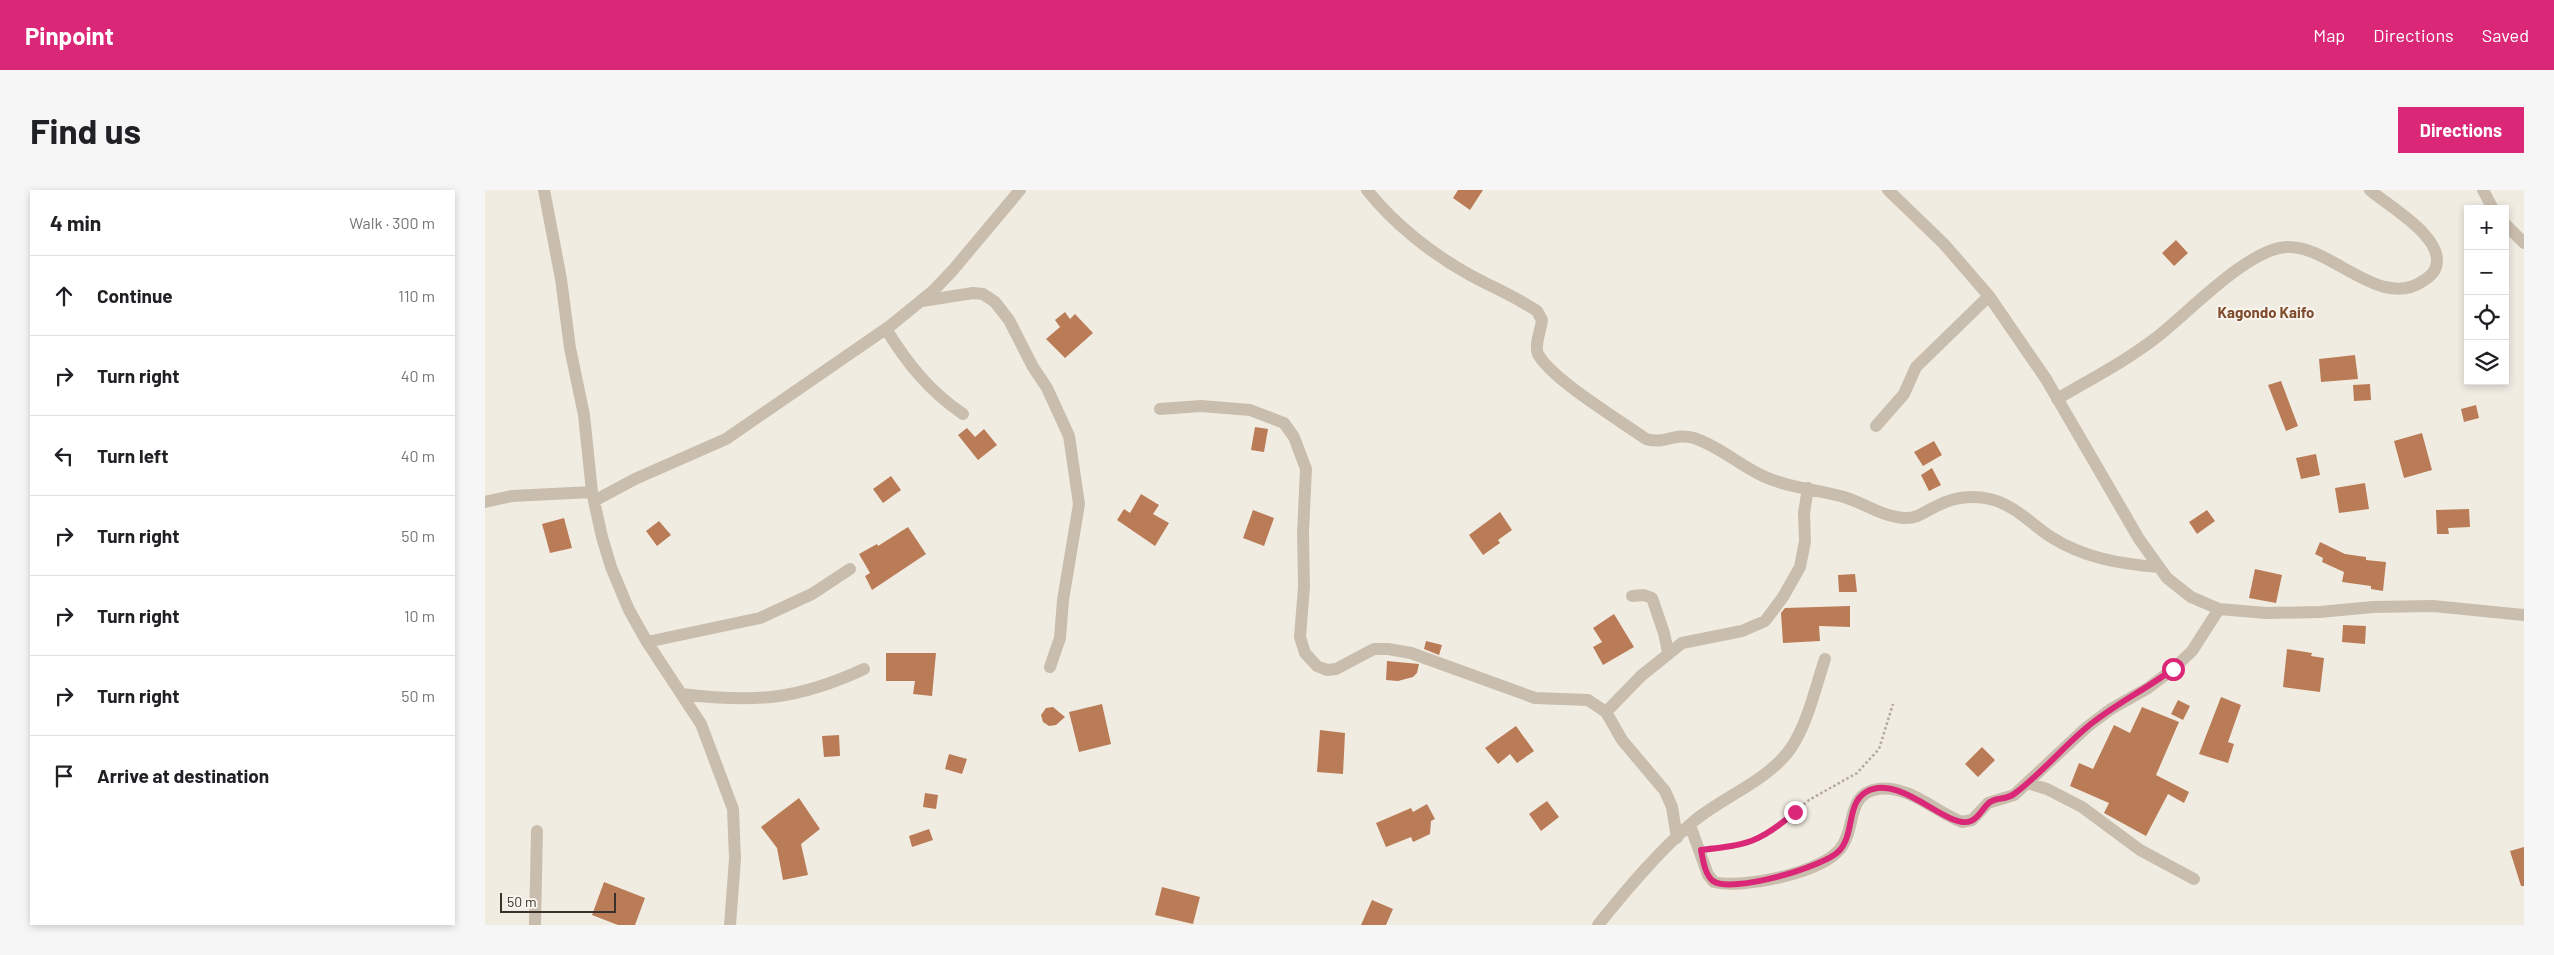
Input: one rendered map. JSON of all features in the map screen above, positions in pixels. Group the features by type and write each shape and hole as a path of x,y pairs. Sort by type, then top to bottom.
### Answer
{"street":[{"path":"544,190 561,280 570,348 584,415 593,497 611,567 629,610 647,642 701,724 733,809 735,860 730,925"},
{"path":"485,502 512,496 593,497 726,440 886,329 920,301 953,270 1020,190"},
{"path":"1367,190 1401,226 1421,242 1468,274 1537,310 1542,320 1537,344 1538,353 1541,358 1561,378 1646,439 1657,442 1675,436 1694,438 1774,481 1846,497 1903,518 1921,515 1939,504 1956,499 1969,497 1990,499 2007,505 2027,517 2050,536 2069,547 2112,562 2159,567"},
{"path":"1888,190 1945,244 1989,296 2057,399 2116,502 2159,567 2167,578 2191,597 2219,609 2266,613 2320,612 2373,607 2433,606 2524,615"},
{"path":"2057,399 2125,360 2157,337 2237,270 2273,249 2301,248 2320,255 2376,285 2399,288 2418,285 2429,277 2436,267 2436,253 2430,240 2370,190"},
{"path":"2483,190 2491,205"},
{"path":"2509,228 2524,243"},
{"path":"920,301 973,293 983,294 995,302 1009,320 1033,367 1047,388 1069,436 1079,504 1063,600 1061,638 1050,667"},
{"path":"1876,426 1904,394 1915,367 1989,296"},
{"path":"886,329 921,379 936,394 963,414"},
{"path":"1160,409 1201,406 1250,410 1284,423 1294,437 1306,469 1303,532 1305,587 1300,637 1305,653 1317,666 1327,670 1344,667 1374,649 1400,651 1535,698 1588,700 1606,712 1622,740 1670,799 1677,838"},
{"path":"1606,712 1641,676 1668,652 1682,643 1742,631 1765,621 1783,597 1800,567 1805,541 1804,513 1808,488"},
{"path":"647,642 760,618 812,594 850,569"},
{"path":"1632,596 1644,595 1653,598 1668,652"},
{"path":"1690,825 1701,850 1708,875 1714,882 1745,882 1791,874 1828,860 1839,851 1850,832 1854,806 1866,792 1879,788 1899,791 1962,822 1972,820 1988,803 1998,798 2006,799 2027,783 2087,727 2173,669 2192,651 2219,609"},
{"path":"1598,925 1690,825 1766,772 1786,754 1799,733 1825,659"},
{"path":"681,694 726,700 802,693 833,683 864,669"},
{"path":"2027,783 2047,789 2082,807 2151,858 2194,879"},
{"path":"535,925 537,831"}],"path":[{"path":"1701,850 1736,847 1764,837 1809,800 1857,773 1879,749 1893,704"}],"building":[{"path":"1458,190 1483,190 1470,210 1453,198"},
{"path":"2176,240 2188,253 2174,266 2162,253"},
{"path":"1065,312 1070,319 1075,314 1093,333 1065,358 1046,339 1060,327 1055,320"},
{"path":"2355,355 2358,379 2321,382 2319,359"},
{"path":"2281,381 2298,426 2286,431 2268,385"},
{"path":"2370,384 2371,400 2354,401 2353,385"},
{"path":"2476,405 2479,418 2464,422 2461,409"},
{"path":"1255,427 1268,429 1264,452 1251,450"},
{"path":"967,428 975,437 984,429 997,445 978,460 958,435"},
{"path":"2422,433 2432,470 2404,478 2394,441"},
{"path":"1934,441 1942,455 1923,466 1914,452"},
{"path":"2316,454 2320,475 2301,479 2296,458"},
{"path":"1932,468 1941,485 1929,491 1921,475"},
{"path":"891,476 901,490 883,503 873,489"},
{"path":"2365,483 2369,509 2339,513 2335,488"},
{"path":"1141,494 1159,505 1153,514 1169,523 1155,546 1117,520 1124,509 1130,513"},
{"path":"2469,509 2470,527 2448,528 2449,534 2437,534 2436,510"},
{"path":"1253,510 1274,518 1264,546 1243,538"},
{"path":"2207,510 2215,521 2197,534 2189,522"},
{"path":"1500,512 1512,530 1498,540 1500,543 1483,555 1469,535"},
{"path":"564,518 572,548 550,553 542,524"},
{"path":"659,521 671,535 657,546 646,531"},
{"path":"908,527 926,554 872,590 865,576 870,573 859,554 877,544 878,546"},
{"path":"2320,542 2345,554 2366,557 2366,560 2386,562 2383,591 2371,589 2371,586 2342,582 2344,572 2322,562 2323,558 2315,554"},
{"path":"2255,569 2282,575 2276,603 2249,598"},
{"path":"1855,574 1857,592 1839,592 1838,575"},
{"path":"1850,606 1850,627 1819,626 1820,641 1783,643 1781,613 1785,608"},
{"path":"1614,614 1634,647 1603,665 1593,647 1602,642 1593,628"},
{"path":"2343,625 2366,626 2365,644 2342,642"},
{"path":"1426,641 1442,645 1439,655 1424,649"},
{"path":"2287,649 2312,653 2311,656 2324,658 2320,692 2283,687"},
{"path":"886,653 936,653 932,696 913,694 915,681 886,681"},
{"path":"1387,661 1419,664 1417,673 1413,677 1398,681 1386,680"},
{"path":"2221,697 2241,705 2228,742 2234,744 2228,763 2199,754"},
{"path":"2178,700 2190,706 2183,720 2171,714"},
{"path":"1102,704 1111,744 1079,752 1069,712"},
{"path":"1053,707 1065,717 1056,725 1049,726 1043,722 1041,715 1046,708"},
{"path":"2142,707 2179,722 2156,775 2189,792 2184,803 2168,794 2146,836 2104,813 2109,803 2070,786 2079,763 2093,769 2114,725 2130,733"},
{"path":"1516,726 1534,751 1517,763 1510,754 1498,764 1485,748"},
{"path":"1320,730 1345,733 1343,774 1317,772"},
{"path":"839,735 840,756 824,757 822,736"},
{"path":"1982,747 1995,760 1978,777 1965,764"},
{"path":"949,754 967,759 962,774 945,769"},
{"path":"925,793 938,795 936,809 923,807"},
{"path":"799,798 820,829 801,844 808,875 783,880 777,848 761,827"},
{"path":"1547,801 1559,817 1541,831 1529,814"},
{"path":"1427,804 1435,819 1431,821 1430,834 1413,842 1411,837 1386,847 1376,823 1411,808 1413,812"},
{"path":"929,829 933,840 912,847 909,836"},
{"path":"2524,847 2524,886 2521,886 2510,851"},
{"path":"604,882 645,898 635,925 618,925 592,915"},
{"path":"1162,887 1200,897 1193,924 1155,915"},
{"path":"1372,900 1393,909 1386,925 1361,925"}],"district":[{"name":"Kagondo Kaifo","path":"2266,312"}],"route":[{"path":"1795,812 1764,837 1751,843 1736,847 1701,850 1708,875 1714,882 1745,882 1791,874 1814,867 1828,860 1846,842 1850,832 1854,806 1866,792 1879,788 1899,791 1918,799 1950,818 1962,822 1972,820 1988,803 1998,798 2006,799 2014,795 2053,756 2087,727 2111,709 2148,688 2173,669"}]}
